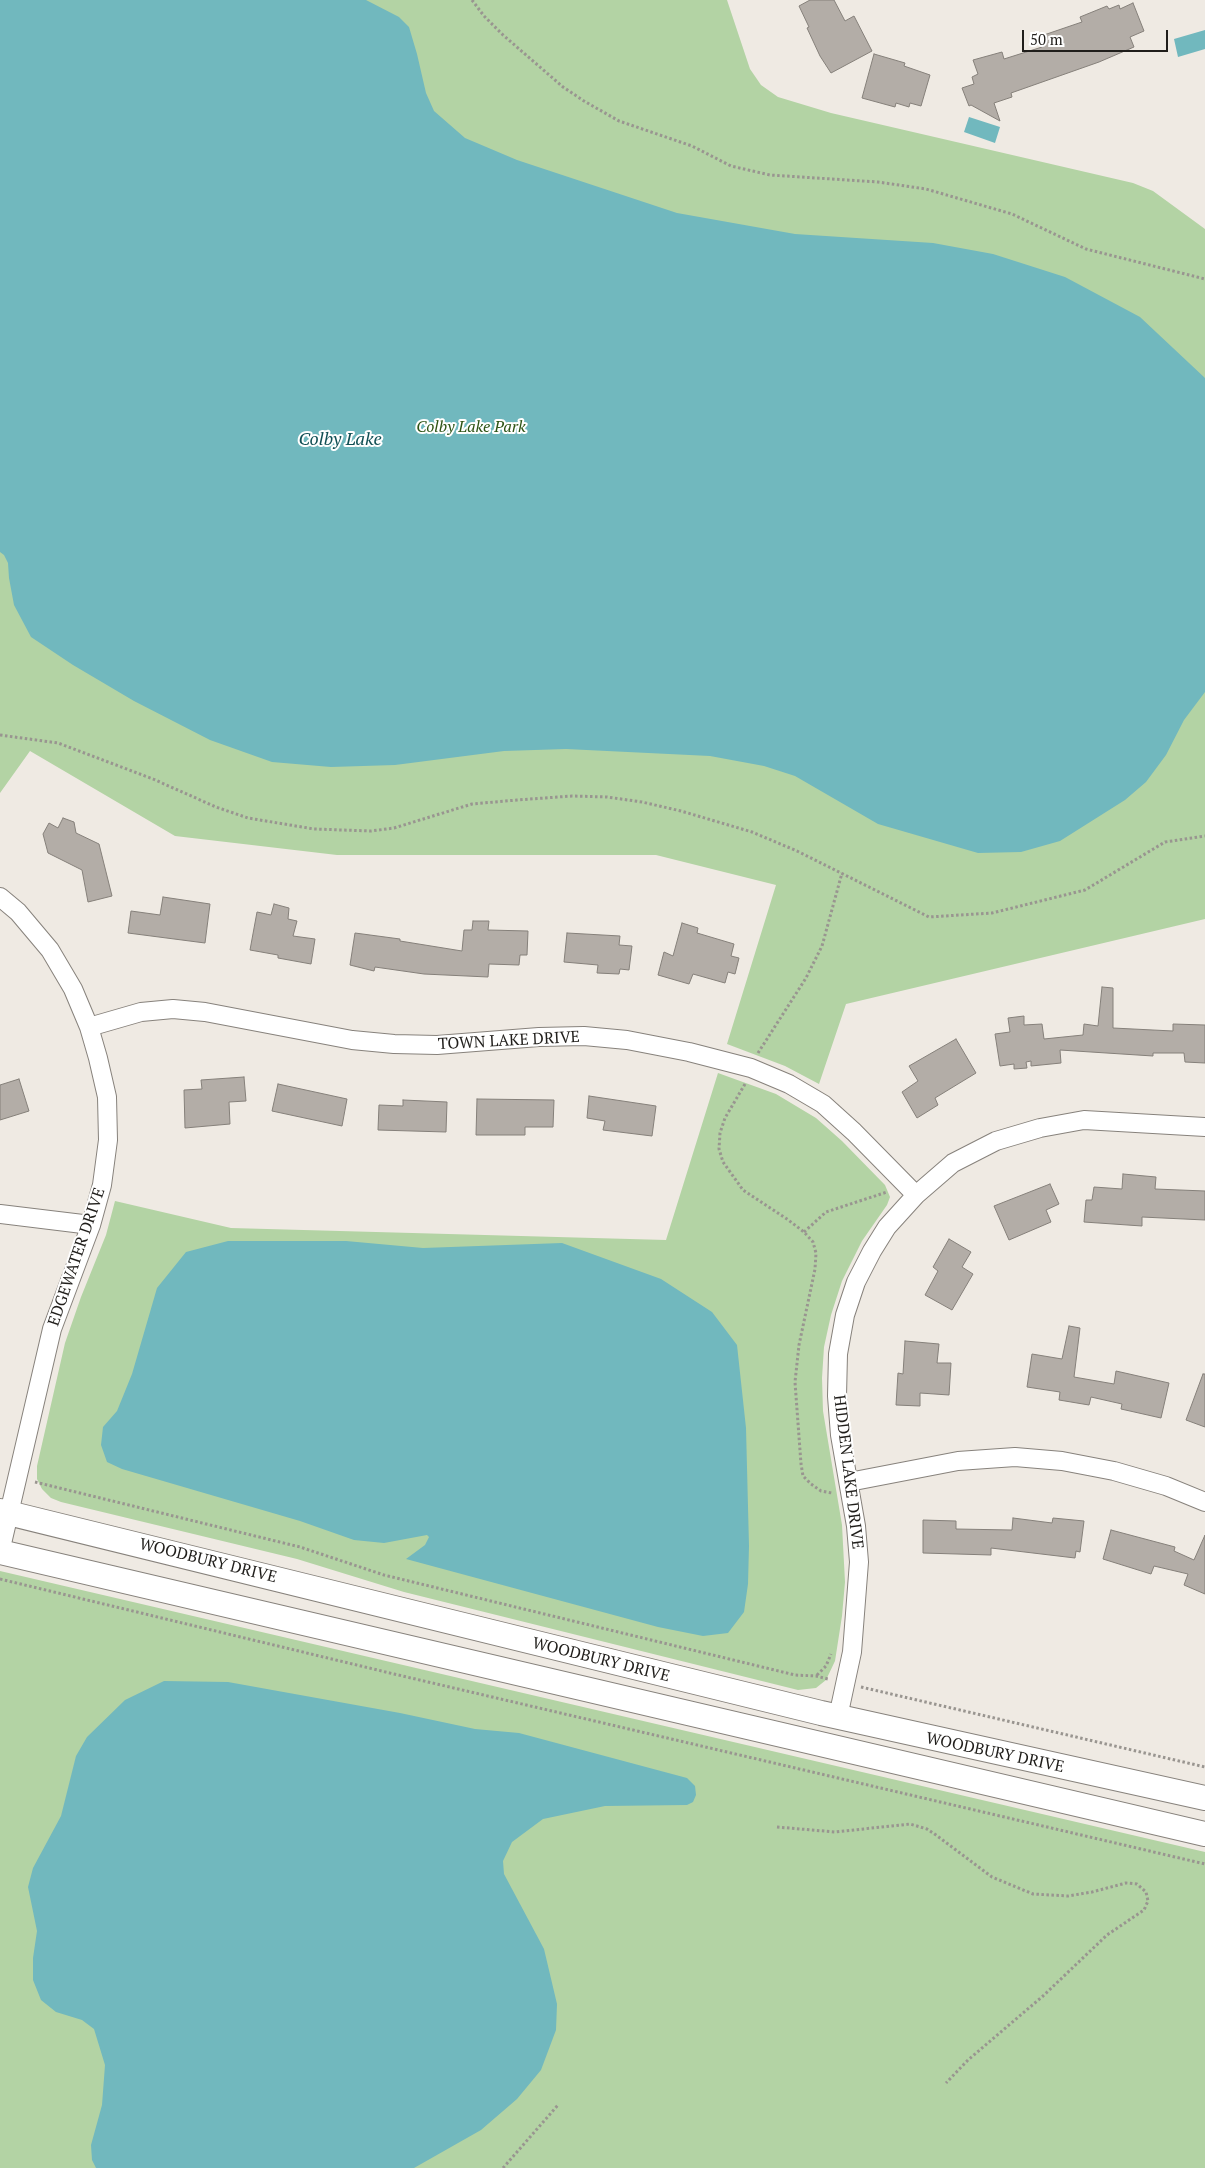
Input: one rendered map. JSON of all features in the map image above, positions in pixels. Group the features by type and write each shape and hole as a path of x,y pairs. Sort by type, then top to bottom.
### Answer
{"main road":[{"name":"WOODBURY DRIVE","path":"5,1512 838,1718 1205,1798"},
{"name":"WOODBURY DRIVE","path":"0,1552 1205,1834"}],"street":[{"name":"EDGEWATER DRIVE","path":"0,898 18,912 50,950 73,989 89,1027 106,1096 108,1140 102,1185 91,1225 52,1329 17,1478 5,1512 0,1552"},
{"name":"TOWN LAKE DRIVE","path":"89,1027 141,1012 173,1009 205,1012 352,1040 394,1044 437,1045 539,1037 584,1036 627,1040 689,1052 751,1068 789,1084 823,1104 854,1132 916,1195"},
{"name":"HIDDEN LAKE DRIVE","path":"838,1718 852,1652 859,1562 856,1526 840,1435 836,1396 838,1354 845,1315 856,1282 872,1251 887,1227 916,1195 953,1163 996,1141 1040,1128 1084,1120 1205,1127"},
{"path":"0,1214 91,1225"},
{"path":"849,1487 958,1461 1015,1457 1062,1461 1114,1471 1166,1486 1205,1502"}],"path":[{"path":"472,0 484,16 503,35 563,87 584,101 610,117 692,146 731,166 780,176 886,182 926,190 1012,214 1092,252 1205,279"},
{"path":"0,735 58,743 216,807 248,818 314,829 371,831 394,828 472,804 572,796 607,797 681,811 752,832 797,851 929,917 992,912 1085,890 1165,842 1205,836"},
{"path":"759,1049 786,1011 806,978 822,946 842,873"},
{"path":"744,1087 725,1118 720,1134 719,1149 723,1162 735,1181 748,1195 804,1232 813,1242 816,1260 801,1336 796,1376 802,1470 806,1479 821,1491 832,1494 849,1487"},
{"path":"804,1232 826,1212 858,1200 886,1192 916,1195"},
{"path":"17,1478 300,1546 384,1575 795,1675 816,1676 826,1666 832,1650"},
{"path":"0,1579 394,1674 1205,1864"},
{"path":"872,1690 1070,1734 1205,1767"},
{"path":"777,1828 835,1832 910,1824 927,1829 992,1877 1033,1894 1068,1896 1126,1883 1137,1884 1146,1892 1148,1901 1144,1910 1107,1934 1049,1991 968,2060 946,2083"},
{"path":"503,2168 558,2105"}],"green space":[{"name":"Colby Lake","path":"0,0 727,0 750,69 761,85 778,97 831,113 1133,183 1153,191 1205,229 1205,919 846,1004 819,1084 785,1066 727,1044 776,885 656,855 337,855 175,836 30,751 0,793"},
{"path":"718,1073 776,1094 816,1118 842,1141 885,1185 890,1197 887,1205 862,1241 842,1281 831,1315 824,1347 822,1378 823,1411 842,1525 845,1582 835,1661 826,1680 816,1688 798,1690 404,1592 297,1559 61,1502 51,1498 42,1489 37,1479 37,1466 65,1343 106,1235 115,1201 231,1228 666,1240"},
{"path":"0,1571 1205,1852 1205,2168 0,2168"}],"water":[{"name":"Colby Lake","path":"0,0 366,0 399,17 409,27 426,93 434,111 465,138 517,160 677,213 795,234 933,243 993,254 1065,277 1140,317 1205,378 1205,692 1184,720 1166,755 1146,782 1125,800 1060,841 1021,852 978,853 878,824 795,776 764,766 710,756 566,749 504,751 395,765 331,767 272,762 210,740 134,701 73,665 31,637 14,605 8,563 0,552"},
{"path":"1205,30 1205,49 1178,57 1174,39"},
{"path":"969,117 1000,127 995,143 964,132"},
{"path":"228,1241 346,1241 423,1248 562,1243 661,1279 712,1312 737,1345 746,1428 749,1546 748,1584 744,1612 728,1633 703,1636 658,1627 406,1559 425,1545 429,1537 427,1535 384,1543 354,1540 300,1521 122,1469 107,1462 101,1445 103,1427 117,1411 132,1374 157,1288 186,1252"},
{"path":"164,1681 228,1682 400,1713 475,1729 519,1733 687,1778 695,1786 696,1795 693,1802 687,1805 605,1806 543,1819 512,1842 503,1861 504,1874 544,1949 557,2004 556,2030 541,2070 517,2099 481,2130 414,2168 96,2168 92,2160 91,2145 102,2105 105,2065 94,2029 82,2020 56,2012 41,2000 33,1980 33,1958 37,1931 28,1887 33,1868 61,1816 76,1756 87,1737 125,1700"}],"building":[{"path":"810,0 834,0 845,21 854,16 872,51 831,73 820,56 799,6"},
{"path":"1133,3 1144,31 1130,37 1134,47 1099,62 1011,93 1012,97 994,103 1000,121 971,105 969,106 962,88 974,84 972,77 978,74 973,60 1002,52 1004,59 1042,47 1038,37 1082,22 1080,17 1107,6 1109,9 1119,5 1120,9"},
{"path":"874,54 905,63 904,66 930,75 921,106 910,103 909,107 896,103 895,107 862,98"},
{"path":"63,818 74,822 76,833 99,844 112,896 88,902 82,870 48,853 43,834 49,823 58,828"},
{"path":"163,897 210,904 205,943 128,933 131,911 160,915"},
{"path":"274,904 289,908 288,919 297,921 293,936 315,939 311,964 278,958 278,955 250,950 257,912 271,915"},
{"path":"473,921 489,921 488,930 528,931 527,955 520,955 519,965 489,964 488,977 424,974 375,967 374,971 350,965 355,933 400,939 400,941 462,951 464,930 472,930"},
{"path":"682,923 698,928 697,933 734,944 731,956 739,958 735,974 728,972 725,983 693,974 689,984 658,975 664,952 673,956"},
{"path":"567,933 620,936 619,945 632,946 629,970 620,969 619,974 597,973 598,965 564,962"},
{"path":"1102,987 1113,988 1113,1028 1173,1031 1173,1024 1205,1025 1205,1063 1185,1062 1184,1053 1153,1053 1153,1056 1060,1050 1061,1063 1031,1066 1031,1061 1026,1062 1027,1068 1014,1069 1014,1064 1000,1066 995,1034 1010,1032 1008,1018 1024,1016 1024,1025 1042,1024 1044,1039 1083,1035 1084,1024 1098,1026"},
{"path":"956,1039 976,1073 935,1098 938,1105 917,1118 902,1092 918,1081 909,1066"},
{"path":"244,1077 246,1101 229,1102 230,1124 185,1128 184,1090 202,1089 201,1080"},
{"path":"19,1079 29,1111 0,1120 0,1085"},
{"path":"278,1084 347,1099 342,1126 272,1111"},
{"path":"589,1096 656,1106 652,1136 603,1130 605,1121 587,1118"},
{"path":"477,1099 554,1100 553,1127 525,1127 525,1135 476,1135"},
{"path":"403,1100 447,1102 446,1132 378,1130 379,1105 403,1106"},
{"path":"1123,1174 1156,1177 1155,1189 1205,1191 1205,1220 1142,1217 1142,1226 1084,1222 1086,1200 1092,1200 1094,1187 1122,1189"},
{"path":"1050,1184 1059,1204 1046,1210 1051,1222 1009,1240 994,1206"},
{"path":"949,1239 971,1252 962,1267 973,1274 952,1310 925,1295 938,1271 933,1267"},
{"path":"1069,1326 1080,1328 1074,1377 1114,1384 1116,1371 1169,1383 1161,1418 1121,1409 1122,1404 1091,1397 1089,1405 1059,1400 1060,1392 1027,1387 1032,1354 1062,1359"},
{"path":"905,1341 939,1344 937,1363 951,1363 949,1395 920,1393 920,1406 896,1405 898,1373 903,1374"},
{"path":"1203,1374 1205,1374 1205,1427 1186,1420"},
{"path":"1013,1518 1052,1523 1053,1518 1084,1521 1080,1552 1076,1551 1075,1558 991,1548 991,1555 923,1553 923,1520 956,1521 956,1529 1012,1530"},
{"path":"1111,1530 1175,1547 1174,1551 1194,1560 1205,1535 1205,1594 1184,1585 1188,1574 1154,1566 1151,1574 1103,1559"}],"park label":[{"name":"Colby Lake Park","path":"471,427"}]}
